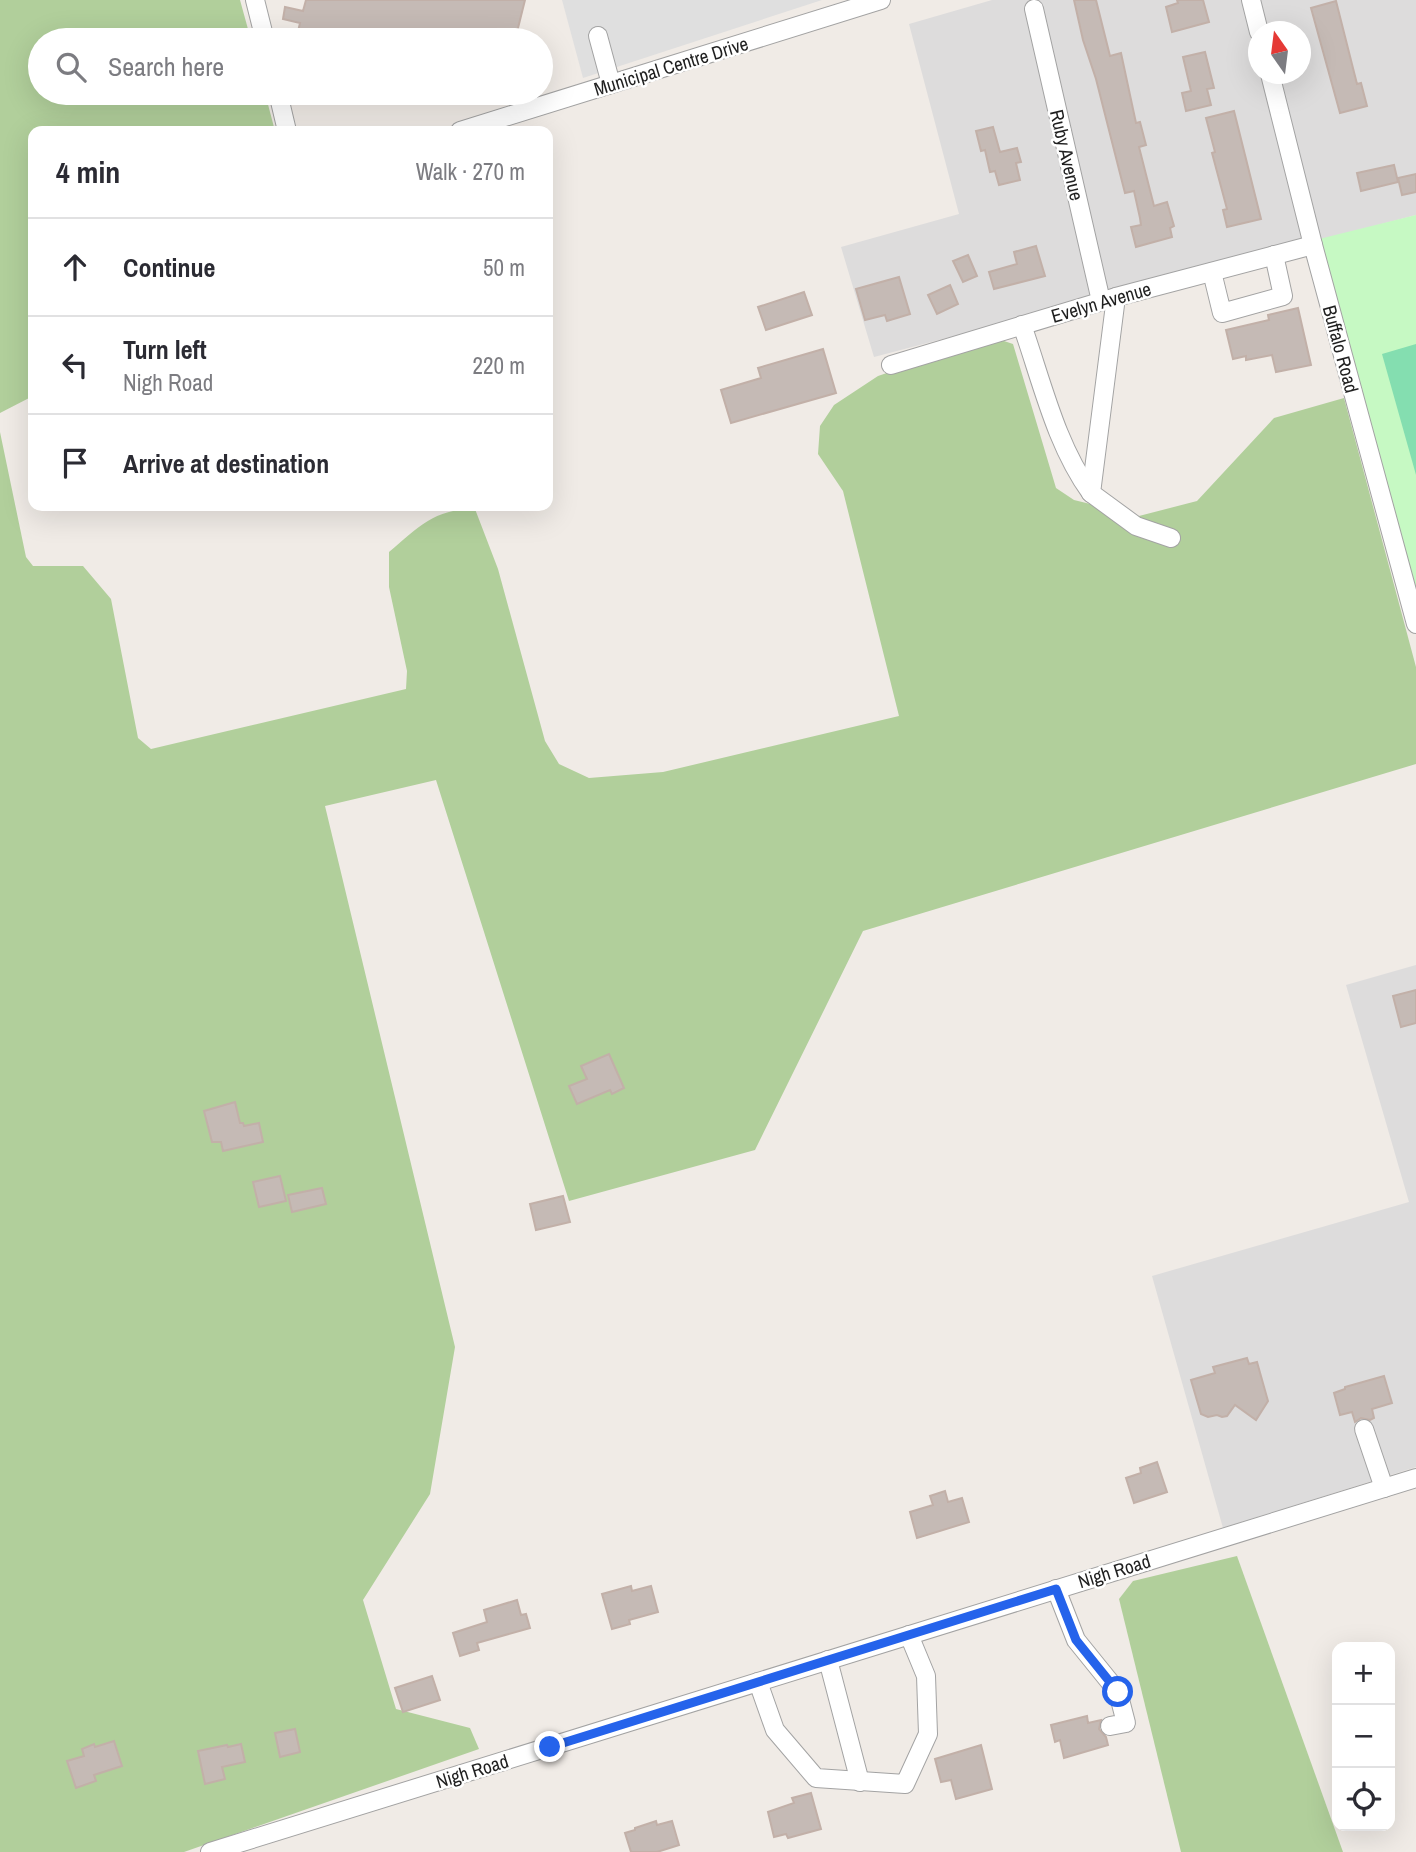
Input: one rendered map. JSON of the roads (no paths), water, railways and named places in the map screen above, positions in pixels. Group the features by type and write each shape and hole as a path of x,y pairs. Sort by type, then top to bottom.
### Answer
{"street":[{"path":"255,0 262,28"},
{"name":"Municipal Centre Drive","path":"553,102 881,0"},
{"path":"1251,0 1256,21"},
{"name":"Ruby Avenue","path":"1034,9 1109,299"},
{"path":"598,36 611,84"},
{"name":"Buffalo Road","path":"1272,84 1416,624"},
{"path":"281,105 286,126"},
{"name":"Municipal Centre Drive","path":"476,126 544,105"},
{"name":"Evelyn Avenue","path":"891,365 1109,299 1313,245"},
{"path":"1212,272 1223,313 1283,296 1274,255"},
{"path":"1091,493 1109,299"},
{"path":"1022,325 1075,471 1091,493 1136,526 1171,538"},
{"path":"1364,1429 1384,1488"},
{"name":"Nigh Road","path":"210,1852 1416,1478"},
{"path":"1056,1589 1076,1640 1118,1692 1126,1723 1110,1726"},
{"path":"758,1682 775,1730 816,1778 905,1784 928,1734 926,1676 909,1635"},
{"path":"828,1660 860,1782"}]}
